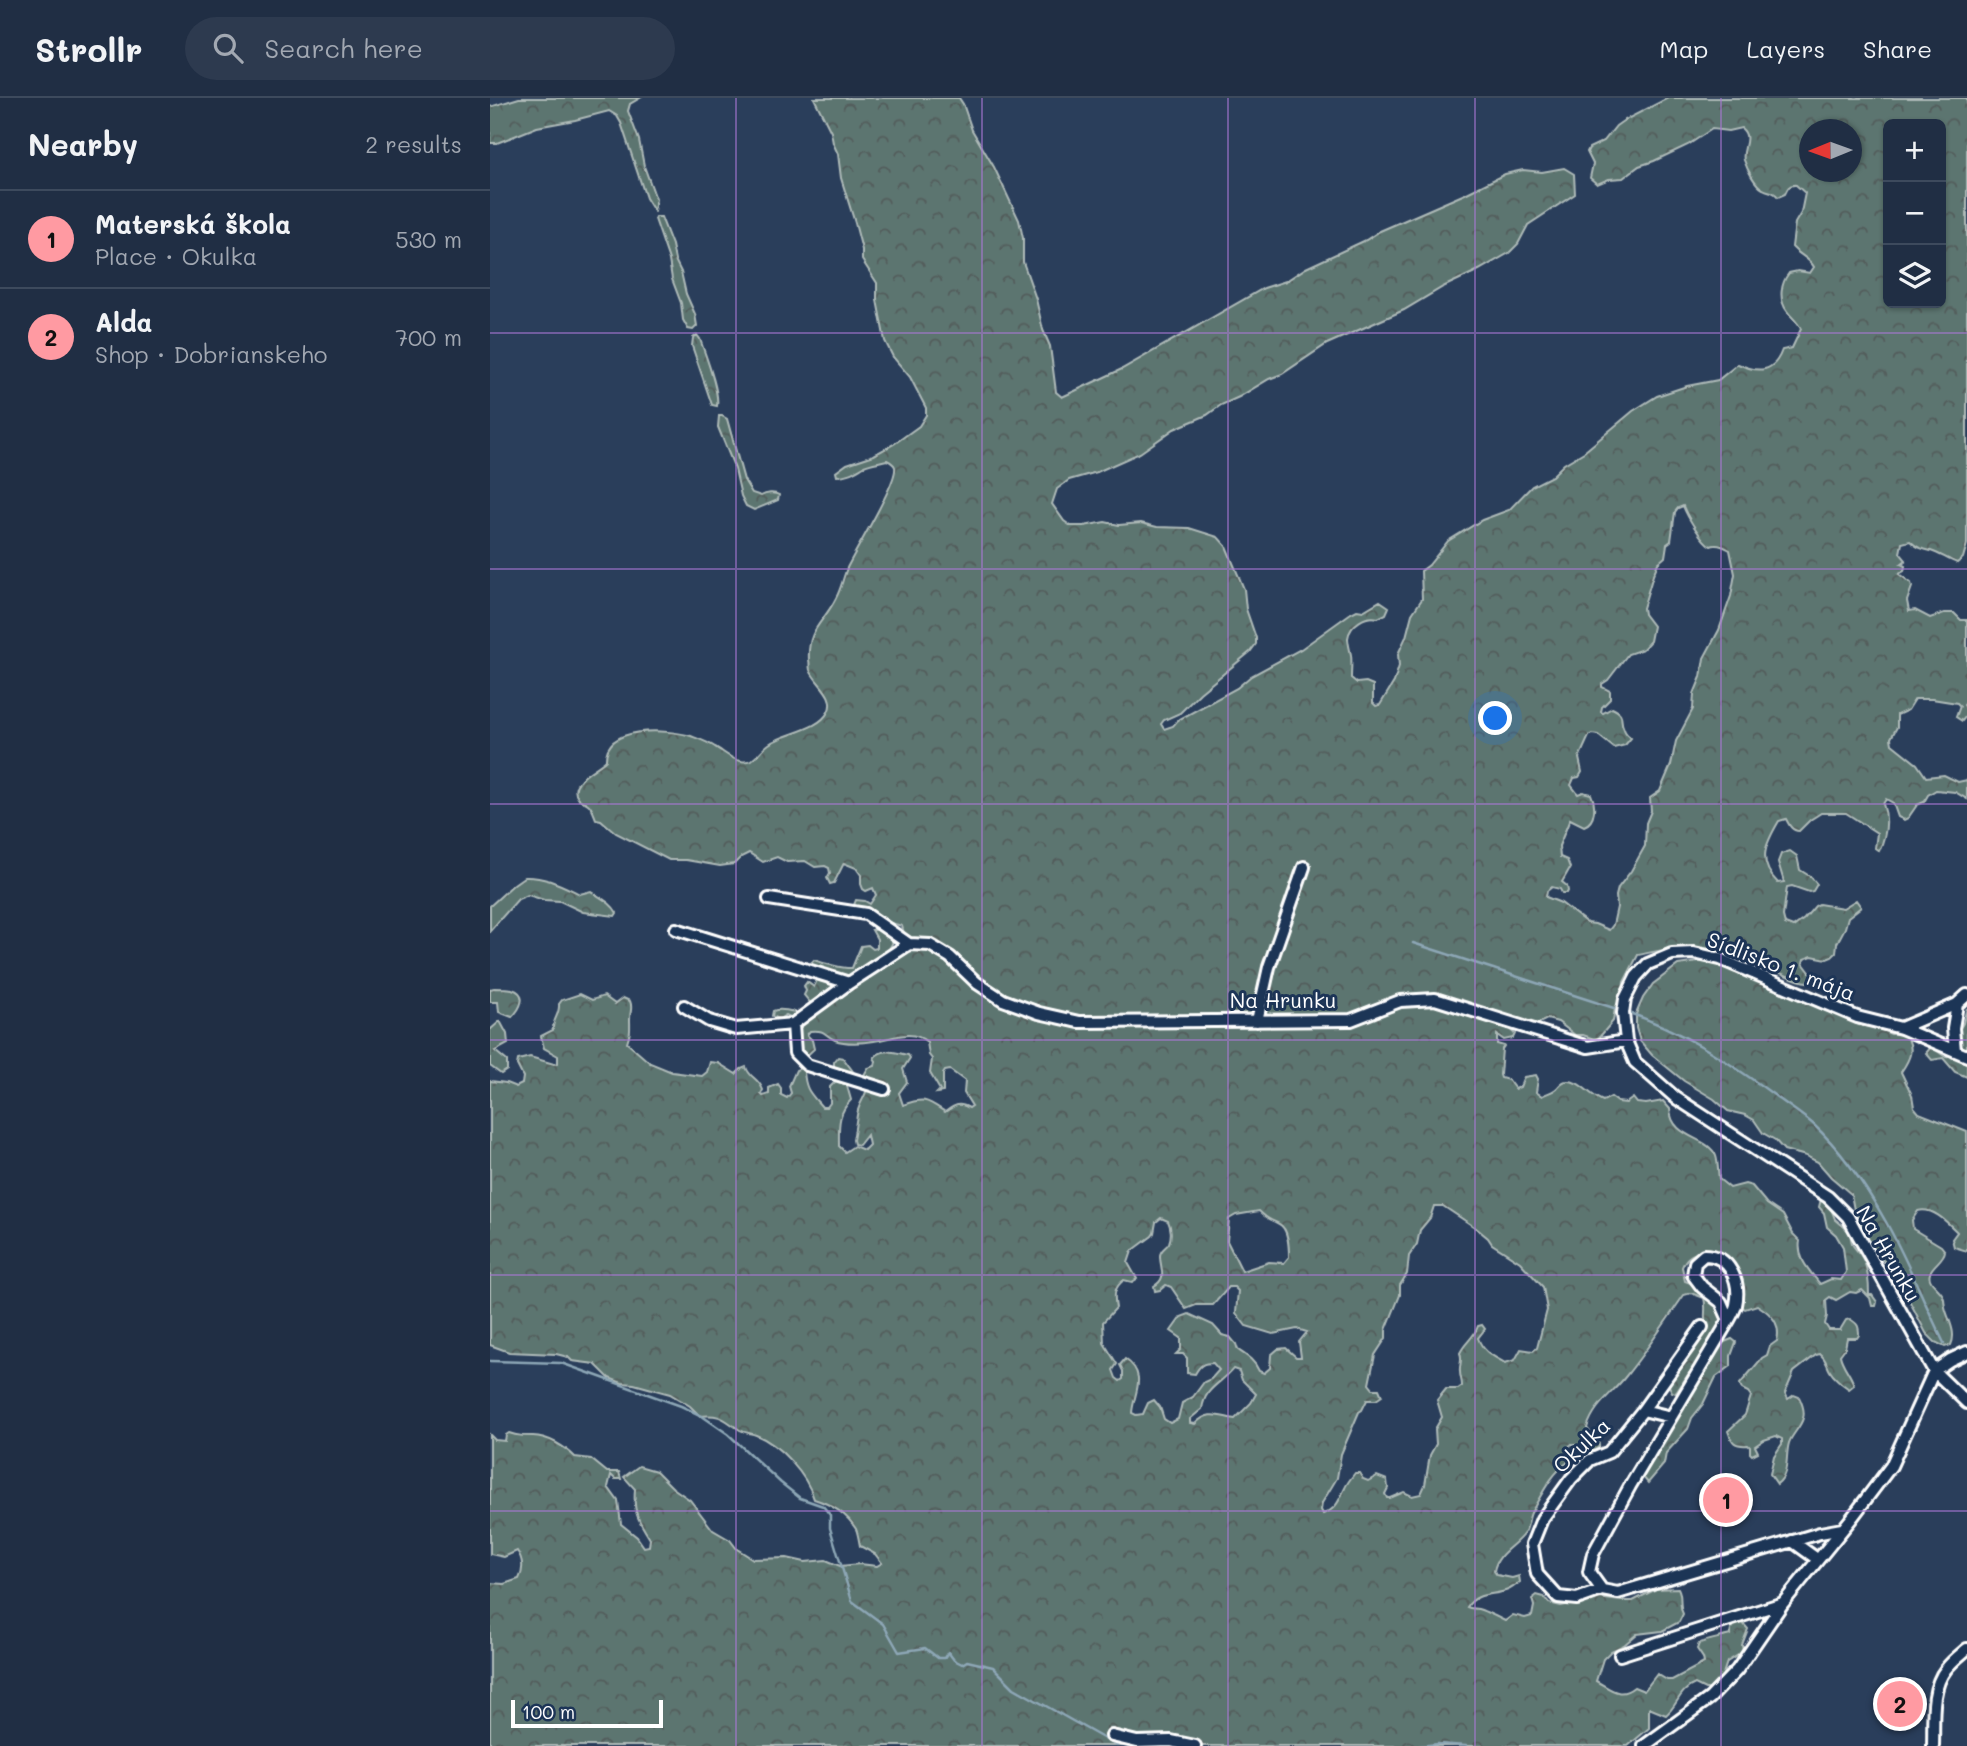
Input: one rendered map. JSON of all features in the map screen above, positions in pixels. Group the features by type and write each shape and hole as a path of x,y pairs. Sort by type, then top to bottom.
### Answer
{"street":[{"path":"1257,1021 1269,967 1304,867"},
{"path":"684,1006 709,1021 736,1029 793,1024 909,944 866,914 769,899"},
{"path":"676,929 849,983"},
{"name":"Na Hrunku","path":"909,944 930,945 950,957 977,983 1003,1000 1039,1013 1079,1022 1351,1020 1400,1001 1435,999 1588,1047 1626,1041 1635,1062 1676,1098 1828,1198 1848,1217 1934,1371 1967,1403"},
{"name":"Sídlisko 1. mája","path":"1626,1041 1623,1013 1625,999 1636,977 1648,964 1659,959 1672,954 1694,953 1720,959 1857,1017 1901,1028 1967,1056"},
{"path":"1901,1028 1956,1004 1967,995"},
{"path":"1955,1051 1953,1028 1956,1004"},
{"path":"793,1024 795,1053 807,1065 884,1089"},
{"path":"1602,1590 1588,1572 1593,1554 1729,1321 1736,1304 1735,1282 1729,1265 1714,1255 1704,1255 1695,1263 1693,1275 1702,1287 1721,1302 1729,1321"},
{"name":"Okulka","path":"1702,1327 1643,1410 1609,1452 1590,1460 1571,1479 1542,1519 1532,1544 1537,1574 1558,1597 1577,1599 1602,1590 1618,1593 1792,1541 1842,1529"},
{"path":"1644,1746 1710,1698 1737,1671 1783,1603 1891,1466 1934,1371 1967,1352"},
{"path":"1643,1410 1671,1417"},
{"path":"1792,1541 1818,1559"},
{"path":"1620,1654 1783,1603"},
{"path":"1747,1613 1765,1629"},
{"path":"1933,1746 1935,1697 1939,1680 1947,1668 1967,1649"},
{"path":"1112,1736 1137,1742 1171,1741 1195,1746"}],"green space":[{"path":"519,98 640,98 630,104 628,111 656,199 654,211 646,198 621,123 617,116 609,111 537,127 497,143 490,143 490,107"},
{"path":"814,98 959,98 972,130 994,167 1019,220 1023,238 1023,262 1050,346 1056,392 1062,397 1122,369 1264,288 1286,281 1380,231 1505,174 1523,170 1542,172 1564,168 1574,174 1575,194 1528,225 1518,244 1509,253 1404,310 1327,344 1282,374 1207,415 1174,429 1140,453 1097,472 1069,480 1057,489 1052,504 1071,526 1105,522 1189,528 1218,537 1226,546 1244,589 1246,609 1256,644 1180,713 1164,720 1161,724 1164,729 1301,649 1351,613 1363,611 1380,601 1389,607 1386,614 1359,622 1348,638 1351,678 1357,683 1366,682 1373,685 1373,703 1380,705 1394,682 1399,666 1398,654 1412,614 1422,599 1421,571 1448,541 1482,520 1509,510 1532,486 1552,476 1633,411 1657,396 1718,380 1738,364 1759,370 1770,367 1779,358 1782,350 1792,348 1801,329 1784,306 1782,286 1789,273 1810,273 1814,267 1792,247 1795,223 1801,213 1805,193 1794,185 1778,197 1757,184 1744,160 1746,136 1741,128 1728,131 1712,129 1688,145 1639,166 1623,178 1609,179 1597,184 1590,178 1593,164 1587,152 1589,148 1604,141 1616,126 1668,98 1967,98 1967,544 1963,558 1957,563 1920,548 1910,541 1902,543 1900,553 1906,560 1901,564 1905,566 1904,571 1899,574 1911,583 1907,601 1909,611 1915,610 1930,618 1954,613 1961,620 1967,620 1967,701 1964,705 1967,715 1962,721 1956,717 1960,706 1957,703 1915,699 1908,710 1897,715 1897,727 1891,738 1892,744 1917,764 1926,777 1944,775 1958,782 1967,780 1967,799 1955,792 1936,790 1904,820 1898,817 1893,803 1886,799 1883,804 1886,828 1879,851 1875,848 1877,833 1846,813 1821,813 1799,831 1793,829 1786,819 1779,821 1765,852 1771,875 1778,883 1784,882 1778,862 1781,854 1790,851 1797,856 1800,870 1817,884 1813,891 1809,892 1787,887 1783,916 1785,924 1793,927 1819,904 1843,908 1856,900 1861,907 1848,917 1837,943 1836,953 1832,957 1827,959 1812,956 1804,959 1803,963 1812,975 1807,982 1770,970 1758,971 1806,1003 1833,1011 1859,1025 1891,1034 1904,1033 1911,1048 1901,1072 1912,1095 1914,1107 1919,1113 1967,1132 1967,1251 1954,1247 1952,1239 1957,1232 1934,1213 1918,1211 1912,1220 1913,1229 1945,1251 1929,1275 1944,1297 1953,1331 1951,1345 1945,1347 1926,1333 1894,1271 1867,1243 1865,1229 1854,1210 1851,1194 1818,1162 1784,1150 1775,1140 1763,1133 1754,1120 1728,1111 1684,1081 1652,1055 1640,1041 1636,1014 1653,984 1678,965 1705,961 1721,964 1724,959 1722,953 1691,947 1638,955 1624,982 1613,1021 1597,1040 1575,1035 1558,1022 1547,1019 1531,1027 1521,1019 1514,1019 1508,1024 1515,1034 1513,1038 1504,1040 1497,1035 1497,1044 1504,1046 1501,1078 1508,1080 1515,1089 1520,1087 1524,1077 1536,1075 1536,1092 1542,1096 1554,1091 1562,1082 1572,1081 1603,1101 1611,1097 1626,1103 1633,1098 1637,1103 1646,1104 1663,1101 1670,1109 1676,1126 1712,1149 1717,1158 1719,1179 1730,1188 1745,1184 1752,1186 1767,1204 1783,1215 1800,1241 1800,1253 1805,1264 1820,1284 1831,1279 1841,1280 1846,1272 1843,1247 1827,1227 1824,1213 1819,1207 1821,1199 1829,1204 1835,1219 1850,1232 1853,1245 1866,1267 1869,1295 1877,1302 1876,1306 1872,1306 1870,1298 1862,1290 1850,1292 1836,1300 1830,1297 1826,1300 1825,1324 1829,1330 1840,1330 1846,1320 1850,1319 1858,1327 1859,1335 1857,1338 1847,1338 1840,1355 1854,1385 1849,1389 1838,1381 1820,1354 1794,1372 1785,1393 1788,1399 1794,1395 1799,1397 1804,1416 1789,1443 1784,1475 1777,1484 1770,1474 1782,1439 1776,1436 1764,1440 1755,1446 1758,1452 1752,1455 1748,1445 1735,1443 1728,1431 1745,1415 1751,1396 1740,1384 1777,1341 1778,1329 1771,1316 1757,1305 1745,1309 1741,1306 1735,1278 1727,1259 1720,1253 1702,1251 1690,1256 1682,1267 1685,1281 1699,1286 1728,1310 1719,1340 1722,1343 1732,1339 1736,1342 1731,1366 1716,1377 1688,1429 1666,1453 1664,1464 1648,1483 1642,1476 1644,1469 1661,1448 1678,1408 1695,1388 1700,1375 1698,1369 1689,1373 1676,1393 1672,1392 1669,1386 1676,1369 1698,1340 1706,1323 1704,1298 1691,1293 1684,1295 1634,1366 1590,1420 1587,1428 1599,1447 1591,1452 1572,1444 1567,1448 1568,1462 1543,1491 1531,1513 1525,1532 1502,1554 1496,1564 1494,1571 1497,1575 1512,1578 1519,1576 1520,1582 1504,1591 1476,1598 1467,1607 1505,1621 1513,1615 1525,1618 1532,1616 1532,1599 1537,1595 1544,1597 1549,1603 1561,1606 1598,1598 1633,1601 1656,1589 1678,1588 1683,1614 1679,1622 1662,1631 1637,1634 1603,1659 1596,1681 1619,1692 1629,1691 1634,1687 1644,1691 1657,1674 1672,1680 1704,1663 1697,1649 1699,1644 1730,1635 1736,1619 1742,1622 1748,1629 1742,1645 1743,1652 1727,1662 1722,1677 1710,1689 1695,1684 1690,1687 1666,1715 1649,1708 1649,1728 1628,1746 490,1746 490,1583 504,1584 519,1579 522,1568 521,1557 517,1551 504,1557 490,1554 490,1435 495,1440 505,1441 509,1433 539,1436 561,1446 575,1457 591,1459 607,1472 619,1472 621,1479 615,1479 611,1475 608,1487 618,1501 621,1524 637,1537 644,1547 649,1546 650,1539 637,1516 635,1489 624,1477 639,1466 656,1471 690,1500 713,1530 753,1559 787,1558 805,1562 826,1560 840,1566 877,1566 882,1563 875,1554 860,1546 856,1529 843,1514 814,1499 799,1471 783,1453 765,1439 742,1431 718,1417 700,1416 690,1406 670,1394 609,1378 595,1364 572,1361 556,1354 509,1352 490,1345 490,1081 516,1087 522,1084 523,1077 517,1065 518,1060 530,1057 558,1063 558,1056 544,1048 541,1036 553,1030 562,1000 580,994 592,1000 604,996 615,1004 623,998 630,1001 630,1031 627,1043 650,1063 672,1072 702,1076 707,1072 710,1062 718,1063 736,1074 746,1067 761,1086 763,1096 769,1094 769,1088 778,1084 781,1095 787,1098 791,1093 789,1086 796,1070 801,1068 811,1094 822,1107 827,1107 830,1103 830,1087 841,1076 834,1062 838,1057 843,1058 855,1074 847,1086 851,1100 843,1110 840,1121 839,1146 845,1152 854,1146 864,1150 869,1145 867,1135 859,1145 854,1144 853,1140 858,1110 866,1090 864,1075 868,1068 875,1066 874,1058 881,1053 894,1052 908,1055 910,1058 903,1069 907,1082 899,1093 903,1105 926,1101 945,1112 957,1105 969,1108 972,1106 964,1093 965,1081 950,1070 943,1074 943,1092 937,1093 940,1090 930,1073 932,1059 927,1042 921,1038 901,1035 870,1042 849,1043 835,1040 822,1032 810,1031 807,1035 812,1040 814,1049 801,1061 792,1018 786,1015 779,1019 772,1016 773,1011 779,1010 800,1014 812,1005 804,995 807,982 814,987 816,982 811,963 814,960 852,968 861,946 877,948 877,939 872,930 879,930 893,941 877,964 916,949 905,937 902,926 877,918 854,905 856,900 870,904 876,895 873,888 866,891 863,889 861,875 856,868 844,863 834,883 830,884 827,878 829,868 815,867 805,861 787,862 777,857 763,862 749,853 734,864 720,866 669,860 616,833 596,819 591,807 580,800 575,792 579,781 606,760 608,749 615,740 626,735 653,731 691,736 728,756 748,761 776,740 817,723 828,712 828,695 810,669 811,640 838,595 847,568 890,486 895,467 887,460 866,465 845,475 837,476 836,472 847,464 874,455 894,444 919,426 926,415 926,408 910,377 893,357 885,341 877,300 877,283 862,260 862,250 831,132","holes":["1683,506 1707,544 1730,550 1735,574 1731,596 1719,630 1704,658 1701,677 1694,694 1693,709 1676,741 1671,765 1660,791 1650,798 1651,811 1646,823 1645,846 1618,888 1617,907 1613,925 1609,930 1587,923 1561,903 1546,897 1547,891 1552,887 1560,889 1562,893 1568,891 1562,882 1570,868 1567,860 1560,857 1559,846 1570,819 1584,826 1593,817 1594,803 1591,794 1578,794 1571,785 1574,778 1579,777 1582,772 1579,758 1589,736 1598,735 1614,748 1625,745 1631,738 1622,726 1619,713 1612,708 1601,712 1610,699 1610,691 1602,687 1602,684 1628,654 1643,649 1650,641 1653,626 1643,608 1658,563 1665,557 1667,544 1671,541 1675,512","1434,1206 1443,1206 1520,1262 1543,1287 1547,1310 1537,1348 1533,1351 1521,1349 1515,1360 1505,1363 1483,1347 1478,1338 1485,1329 1482,1325 1478,1326 1460,1353 1462,1386 1458,1389 1446,1389 1437,1400 1442,1417 1435,1429 1436,1444 1430,1455 1421,1494 1412,1496 1404,1492 1387,1498 1387,1480 1377,1476 1368,1481 1355,1473 1337,1504 1323,1514 1322,1503 1337,1478 1341,1454 1359,1412 1367,1400 1376,1400 1382,1396 1379,1389 1373,1389 1369,1384 1375,1355 1386,1338 1386,1330 1400,1295 1400,1285 1407,1274 1409,1256 1417,1244 1420,1230 1430,1218","1259,1211 1282,1226 1288,1239 1289,1257 1284,1263 1269,1262 1242,1271 1227,1241 1229,1219","1161,1218 1168,1221 1171,1237 1160,1254 1162,1276 1154,1286 1155,1291 1166,1285 1171,1287 1186,1309 1196,1305 1213,1305 1229,1287 1234,1287 1238,1291 1236,1313 1246,1326 1273,1334 1297,1329 1307,1332 1299,1342 1301,1357 1296,1357 1286,1348 1278,1349 1271,1355 1270,1368 1264,1373 1238,1350 1230,1337 1222,1335 1213,1325 1189,1314 1181,1317 1171,1331 1181,1338 1181,1349 1176,1354 1183,1354 1187,1358 1187,1373 1195,1374 1202,1365 1210,1363 1219,1370 1204,1382 1193,1397 1182,1403 1178,1419 1170,1423 1164,1419 1154,1400 1148,1403 1143,1414 1132,1413 1138,1385 1136,1372 1125,1359 1120,1365 1123,1379 1120,1381 1116,1378 1113,1370 1117,1364 1104,1343 1103,1322 1116,1308 1116,1289 1124,1280 1132,1282 1137,1279 1128,1263 1132,1251 1152,1236 1156,1222","1233,1369 1239,1371 1242,1380 1256,1394 1251,1403 1235,1419 1209,1415 1195,1424 1190,1423 1190,1419 1202,1409 1206,1396"]},
{"path":"656,217 661,217 695,314 697,326 693,330 688,329 683,320 681,303"},
{"path":"697,335 714,383 717,406 712,405 692,346 693,338"},
{"path":"719,416 727,419 744,480 752,493 761,496 777,494 778,500 754,510 746,506 718,427"},
{"path":"524,877 546,880 580,894 591,891 609,903 617,913 615,916 583,912 560,901 528,895 518,899 490,931 490,906"},
{"path":"490,989 512,989 520,994 520,1006 512,1017 499,1012 498,1002 490,1002"},
{"path":"1967,1008 1967,1077 1955,1072 1943,1058 1932,1060 1926,1053 1931,1047 1946,1057 1955,1051 1954,1038 1963,1023"},
{"path":"500,1021 507,1034 508,1044 495,1051 507,1061 507,1070 501,1074 490,1066 490,1030"}],"waterway":[{"path":"1413,943 1620,1010"},
{"path":"1626,1012 1685,1037 1722,1059 1804,1117 1824,1135 1853,1170 1879,1209 1944,1343"},
{"path":"490,1361 561,1363 702,1416 728,1434 800,1498 823,1506 830,1515 830,1528 852,1601 883,1624 899,1652 925,1648 938,1658 944,1658 948,1652 954,1660 962,1664 967,1661 993,1667 1014,1688 1117,1746"},
{"path":"1419,1746 1466,1746"}],"place":[{"name":"Materská škola","path":"1726,1500"},
{"name":"Alda","path":"1900,1704"}]}
